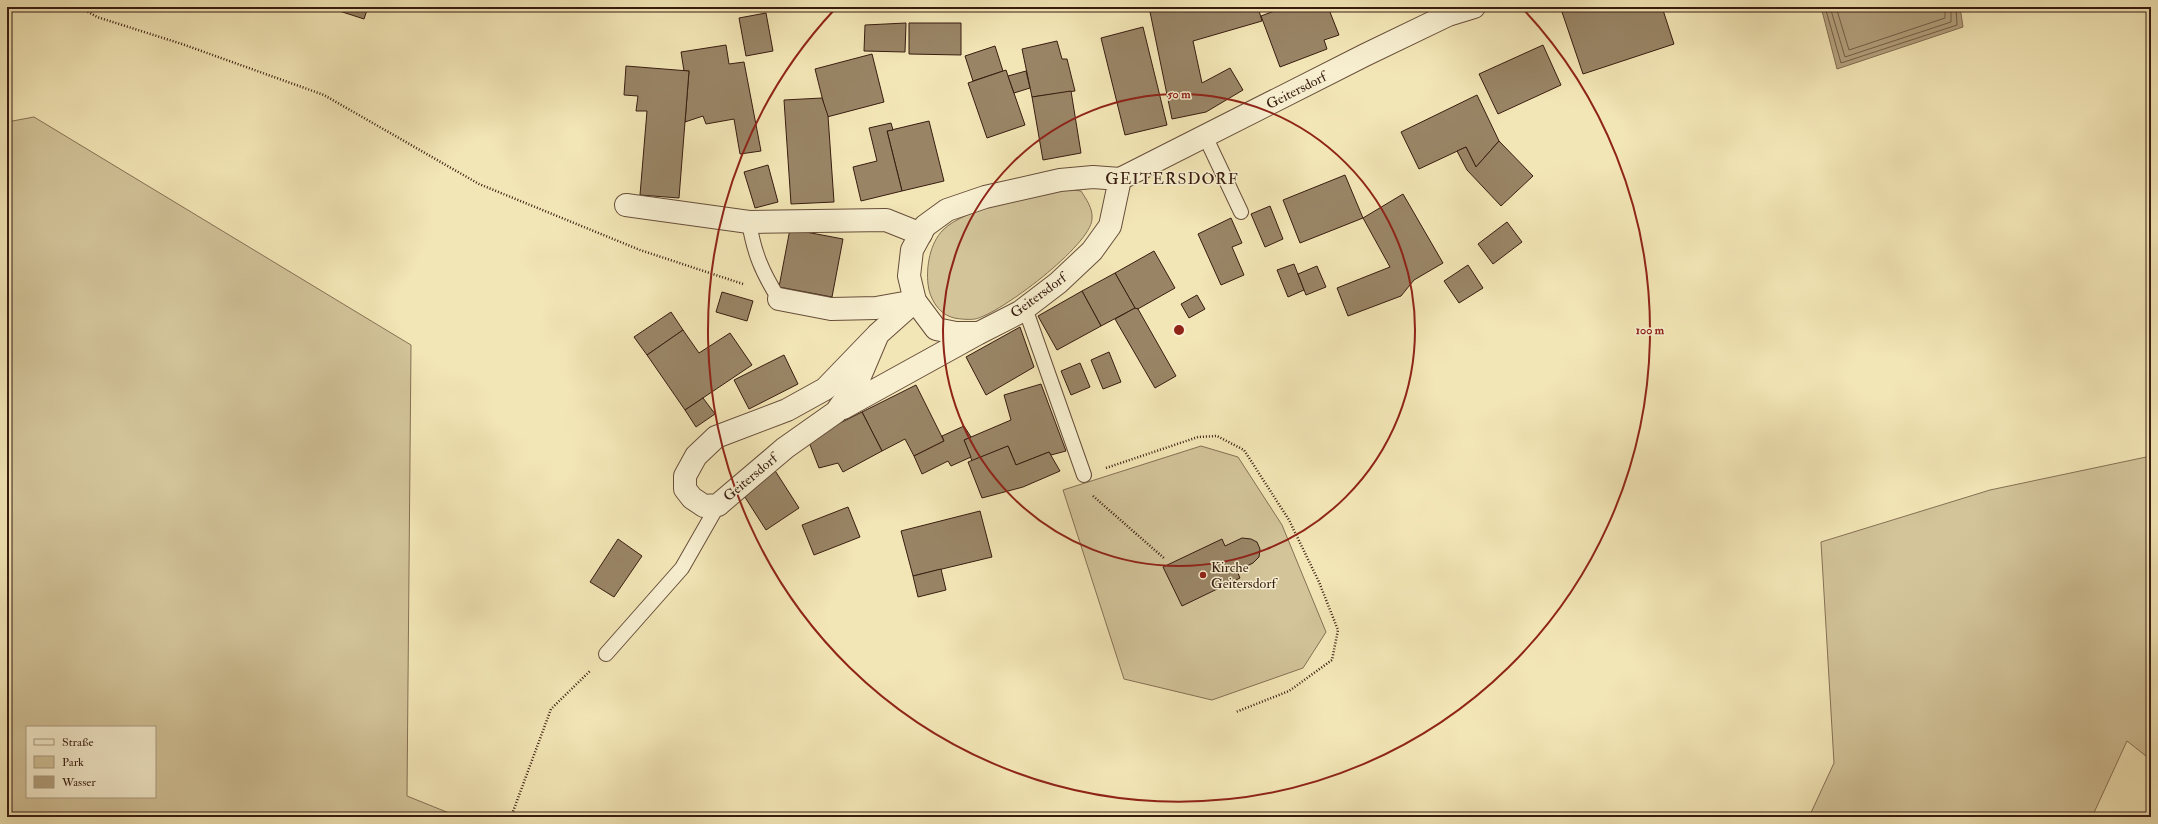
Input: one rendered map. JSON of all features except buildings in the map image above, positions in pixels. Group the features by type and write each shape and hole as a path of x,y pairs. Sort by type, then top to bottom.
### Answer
{"street":[{"name":"Geitersdorf","path":"1120,179 1110,226 1092,251 1058,283 1025,308 979,333 956,333 936,329 915,301 909,276 912,250 925,226 946,210 985,197 1060,180 1093,178 1120,179 1365,55 1448,16 1474,7"},
{"path":"626,205 749,222 886,220 921,234"},
{"path":"779,298 831,309 876,308 915,301"},
{"name":"Geitersdorf","path":"878,334 858,381 836,412 785,448 718,505 704,506 692,498 685,489 685,476 696,456 716,437 787,410 825,389 878,334 915,301"},
{"path":"836,412 979,333"}],"lane":[{"path":"1205,136 1241,212"},
{"path":"749,222 753,249 769,283 779,298"},
{"path":"1025,308 1084,476"},
{"path":"606,654 682,568 718,505"}],"path":[{"path":"80,7 96,17 182,44 324,95 479,184 640,250 760,290 779,298"},
{"path":"1165,559 1088,492 1084,476 1198,437 1217,436 1244,450 1285,514 1319,582 1338,630 1332,660 1289,691 1236,712"},
{"path":"511,817 552,709 606,654"}],"green space":[{"path":"34,117 411,345 407,796 459,817 7,817 7,122"},
{"path":"1066,189 1081,191 1090,207 1092,219 1088,231 1061,261 1023,292 1004,305 975,319 953,318 946,315 938,308 930,294 928,263 932,248 943,230 967,215 983,209 1019,199"},
{"path":"1201,446 1238,457 1282,525 1326,632 1303,668 1212,700 1124,679 1063,490"},
{"path":"2151,456 2151,760 2127,741 2092,817 1809,817 1834,763 1821,542 1990,490"}],"water":[{"path":"1821,7 1960,7 1963,27 1837,69"}],"place":[{"name":"Kirche Geitersdorf","path":"1203,575"}],"district":[{"name":"GEITERSDORF","path":"1172,178"}]}
